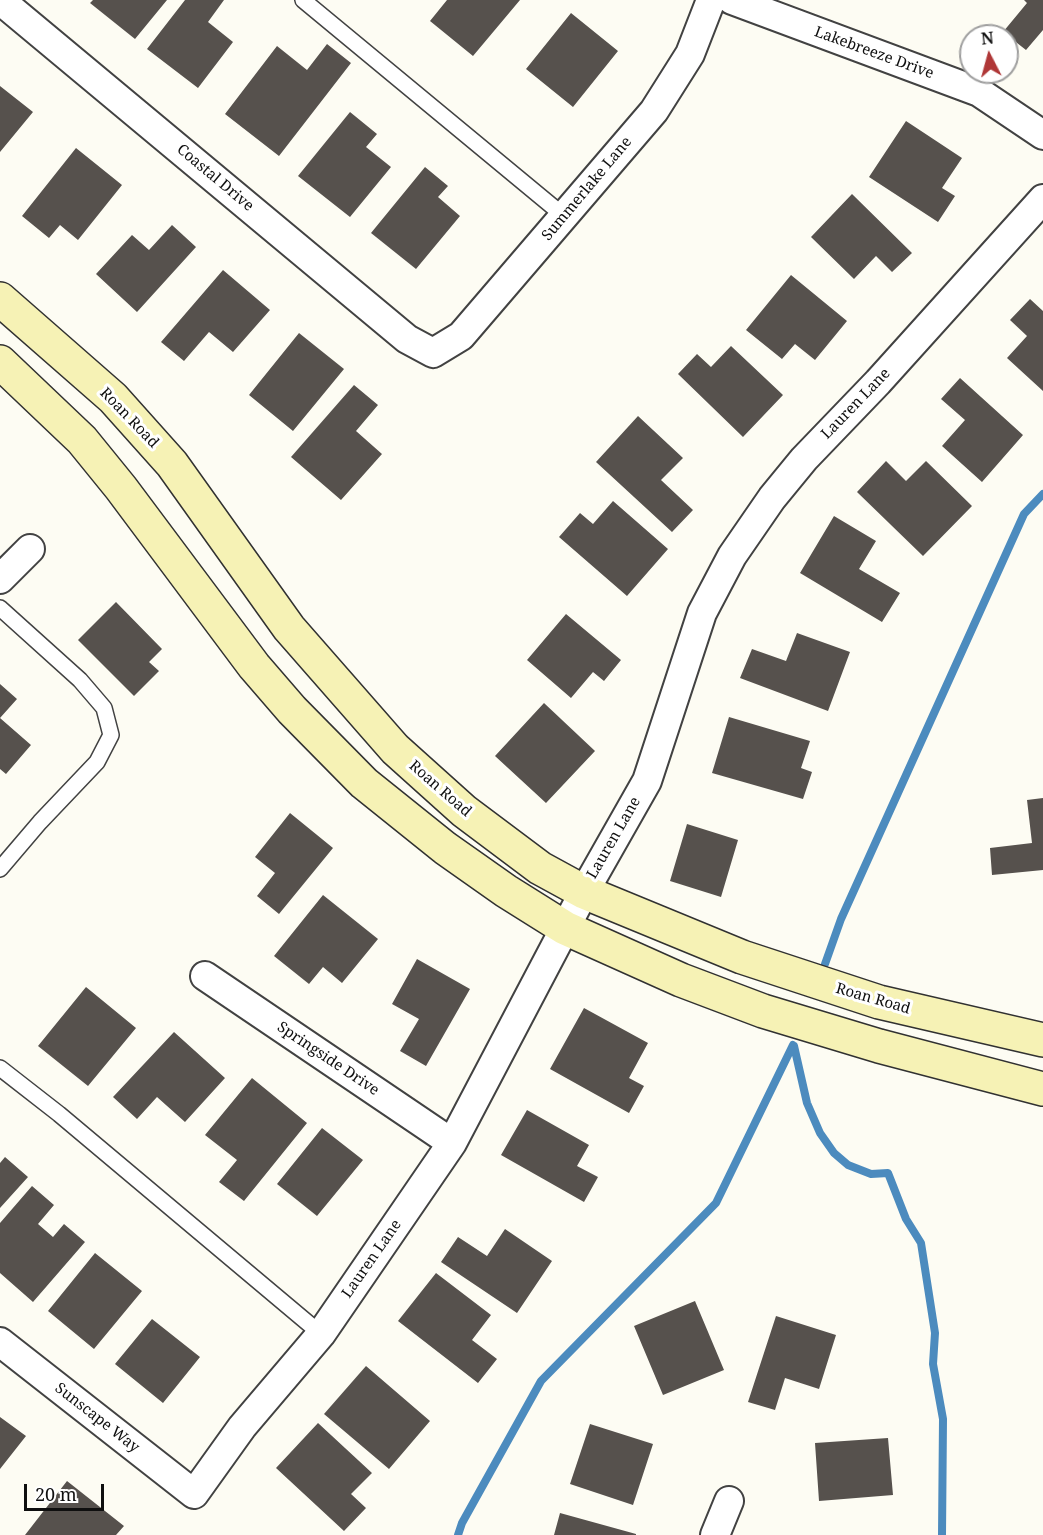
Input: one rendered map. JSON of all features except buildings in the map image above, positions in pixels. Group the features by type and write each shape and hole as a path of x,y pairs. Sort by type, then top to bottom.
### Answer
{"street":[{"name":"Coastal Drive","path":"0,0 407,339 433,353"},
{"name":"Summerlake Lane","path":"433,353 461,336 654,111 690,54 711,0"},
{"name":"Lakebreeze Drive","path":"732,0 978,92 1043,135"},
{"name":"Lauren Lane","path":"194,1494 242,1427 321,1334 452,1143 565,927 646,781 702,613 732,556 772,498 804,459 878,382 1043,199"},
{"name":"Roan Road","path":"0,299 113,398 172,464 289,628 396,749 464,810 540,868 584,892 741,957 879,1002 1043,1040"},
{"path":"0,362 82,440 121,488 254,666 292,710 364,783 445,848 506,891 565,927 681,980 763,1011 879,1046 1043,1089"},
{"path":"0,579 30,549"},
{"name":"Springside Drive","path":"205,976 452,1143"},
{"name":"Sunscape Way","path":"0,1342 194,1494"},
{"path":"715,1535 729,1501"}],"lane":[{"path":"303,0 564,216"},
{"path":"0,609 80,680 104,708 111,735 97,762 40,822 0,869"},
{"path":"0,1068 68,1121 321,1334"}],"waterway":[{"path":"825,964 841,919 1024,514 1043,494"},
{"path":"458,1535 462,1523 541,1381 716,1203 793,1045"},
{"path":"794,1046 807,1103 820,1133 834,1153 848,1165 871,1174 888,1173 906,1219 921,1243 935,1333 933,1364 943,1419 942,1535"}]}
